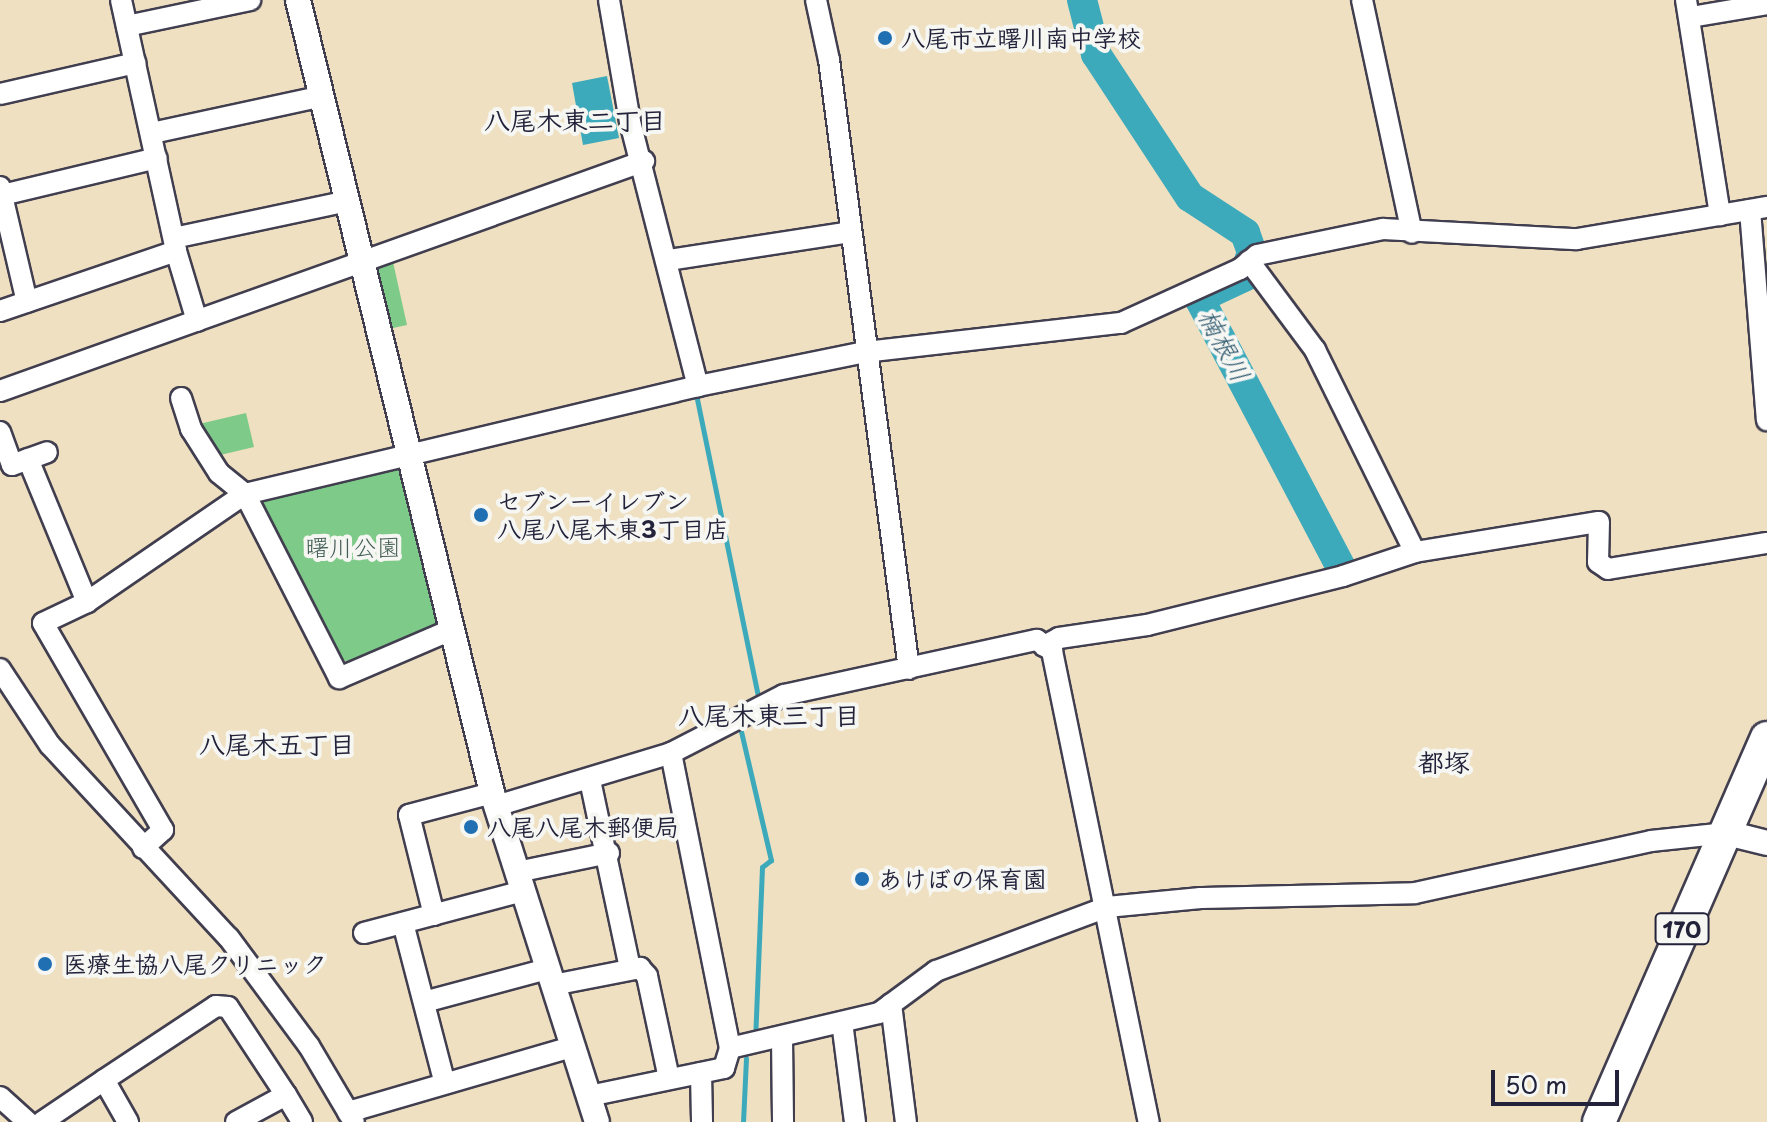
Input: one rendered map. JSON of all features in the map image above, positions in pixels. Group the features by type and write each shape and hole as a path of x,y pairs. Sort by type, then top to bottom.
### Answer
{"highway":[{"name":"170","path":"1599,1122 1746,837 1767,738"},
{"name":"170","path":"1620,1122 1746,837 1767,782"}],"street":[{"path":"121,0 175,245 197,321"},
{"path":"127,26 250,0"},
{"path":"298,0 407,459 494,799 591,1114 669,1079 724,1068 730,1048 671,753"},
{"path":"609,0 630,122 644,161 698,386"},
{"path":"816,0 829,60 909,669"},
{"path":"1362,0 1412,233"},
{"path":"1720,215 1689,8 1767,4"},
{"path":"0,94 135,63"},
{"path":"152,133 319,97"},
{"path":"27,302 1,191 157,158"},
{"path":"0,391 644,161"},
{"path":"0,311 175,245 344,202"},
{"path":"143,848 163,830 43,623 87,602 245,494 407,459 698,386 865,352 1121,323 1257,255 1383,229 1412,233 1577,239 1758,208 1767,420"},
{"path":"668,260 850,232"},
{"path":"1249,261 1315,350 1415,552"},
{"path":"181,398 191,429 219,473 245,494 339,678 451,630"},
{"path":"0,432 12,465 38,456 87,602"},
{"path":"1044,646 1059,638 1147,625 1343,576 1415,552 1599,522 1598,562 1608,569 1767,543"},
{"path":"434,915 409,815 590,780 671,753 784,695 1037,640 1052,651 1149,1122"},
{"path":"0,669 50,745 229,938 309,1046 351,1117 444,1080 572,1047"},
{"path":"590,780 609,853 630,968"},
{"path":"730,1048 879,1013 936,971 1107,907 1201,898 1415,893 1651,841 1746,837"},
{"path":"364,933 434,915 609,853"},
{"path":"403,923 444,1080"},
{"path":"424,1002 550,977 640,968 647,976 669,1079"},
{"path":"891,1004 906,1122"},
{"path":"42,1122 216,1006 228,1007 302,1122"},
{"path":"842,1022 855,1122"},
{"path":"782,1038 783,1122"},
{"path":"701,1073 702,1122"},
{"path":"104,1080 128,1122"},
{"path":"236,1122 286,1095"},
{"path":"0,1097 28,1122"}],"green space":[{"path":"393,262 407,325 384,330 370,267"},
{"path":"246,413 254,447 216,456 199,424"},
{"name":"曙川公園","path":"398,468 439,623 353,663 343,660 256,505 259,499"}],"water":[{"path":"607,76 619,138 583,145 572,83"}],"waterway":[{"name":"楠根川","path":"1082,0 1096,54 1190,197 1245,233 1252,252 1244,277 1199,298 1341,567"},
{"path":"697,399 759,701"},
{"path":"740,727 771,860 762,867 755,1038"},
{"path":"743,1122 746,1058"}],"place":[{"name":"八尾市立曙川南中学校","path":"885,38"},
{"name":"セブンーイレブン 八尾八尾木東3丁目店","path":"481,515"},
{"name":"八尾八尾木郵便局","path":"471,827"},
{"name":"あけぼの保育園","path":"862,879"},
{"name":"医療生協八尾クリニック","path":"45,964"}],"district":[{"name":"八尾木東二丁目","path":"575,120"},
{"name":"八尾木東三丁目","path":"769,715"},
{"name":"八尾木五丁目","path":"277,744"},
{"name":"都塚","path":"1444,762"}]}
